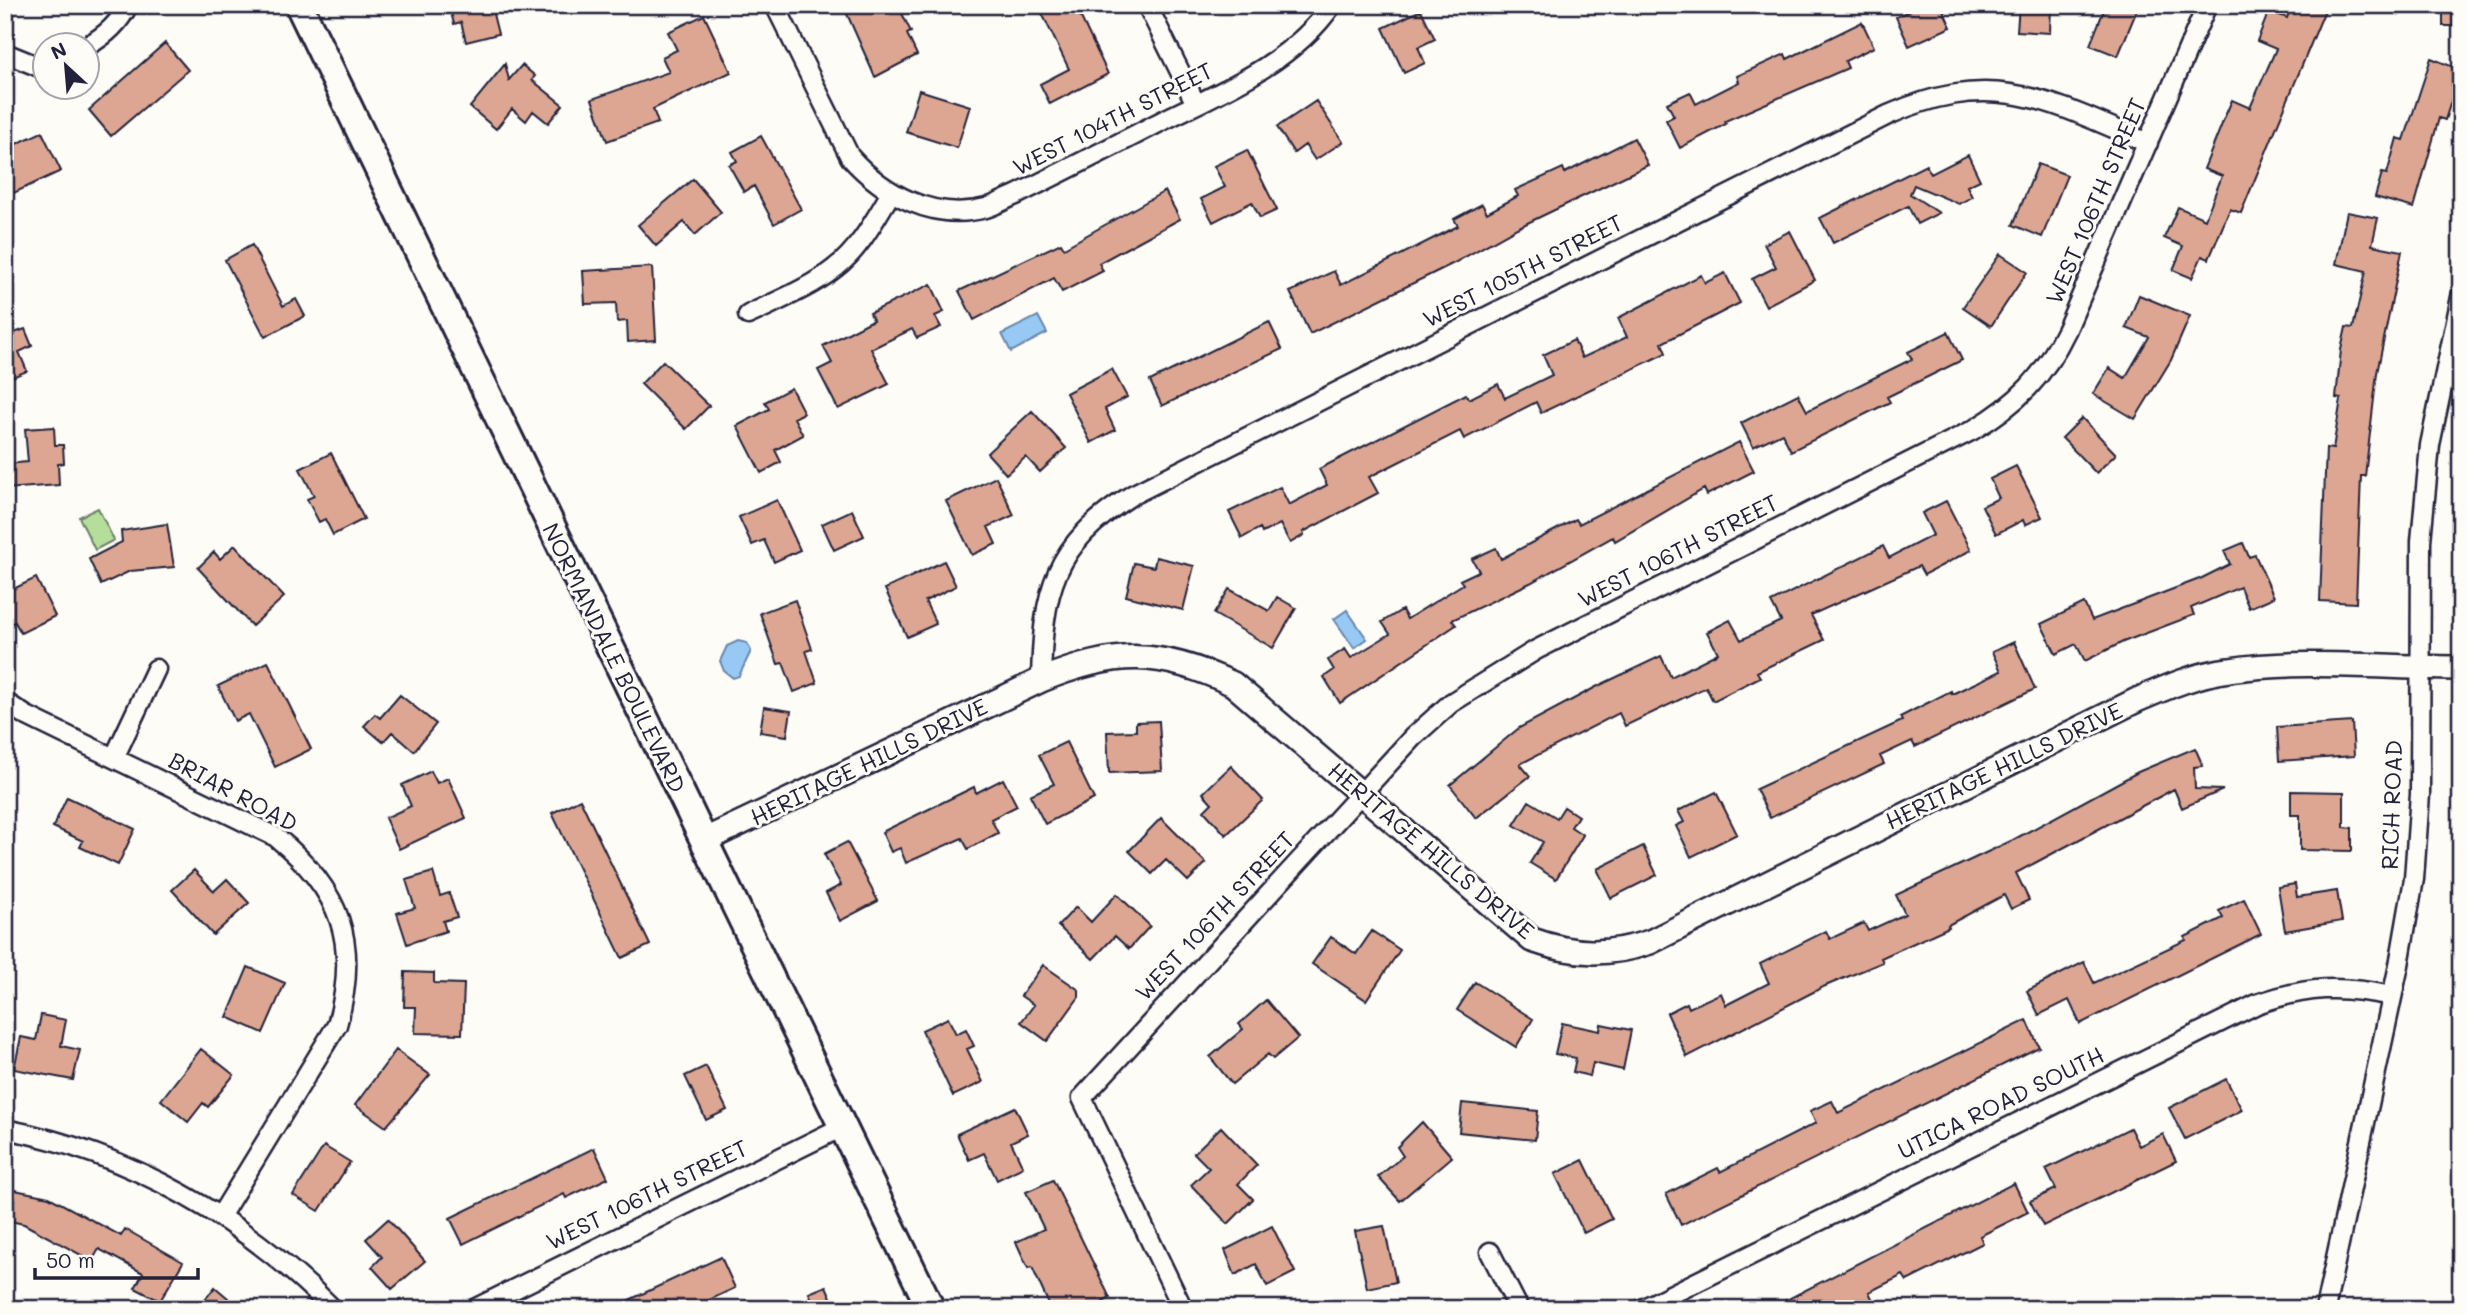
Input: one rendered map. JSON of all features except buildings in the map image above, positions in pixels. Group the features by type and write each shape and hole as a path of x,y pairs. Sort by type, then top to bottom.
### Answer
{"main road":[{"name":"NORMANDALE BOULEVARD","path":"299,5 931,1309"}],"street":[{"path":"102,37 122,17 128,5"},
{"name":"WEST 104TH STREET","path":"775,5 850,157 868,177 891,193 921,206 954,211 986,208 1263,68 1298,42 1332,5"},
{"path":"1147,5 1196,104"},
{"name":"WEST 106TH STREET","path":"1183,1309 1082,1098 1413,737 1451,703 1492,675 2003,412 2029,389 2052,361 2207,5"},
{"path":"5,53 32,64"},
{"name":"WEST 105TH STREET","path":"1041,680 1042,628 1048,595 1061,564 1080,535 1104,513 1144,488 1888,115 1921,101 1958,92 1994,91 2031,96 2148,143"},
{"path":"748,315 811,284 836,268 856,247 891,193"},
{"name":"RICH ROAD","path":"2325,1309 2392,996 2415,867 2420,794 2421,541 2430,445 2461,297"},
{"name":"HERITAGE HILLS DRIVE","path":"703,841 1041,680 1078,665 1117,656 1157,658 1196,667 1233,684 1532,940 1591,954 1622,951 1650,942 2137,700 2180,682 2227,670 2274,665 2461,668"},
{"path":"114,758 156,669"},
{"name":"BRIAR ROAD","path":"5,702 276,837 305,860 325,888 341,920 347,956 347,990 337,1024 221,1215"},
{"name":"UTICA ROAD SOUTH","path":"1642,1309 2257,1004 2290,992 2327,986 2392,996"},
{"name":"WEST 106TH STREET","path":"474,1309 842,1127"},
{"path":"5,1129 80,1150 114,1163 148,1177 221,1215 271,1251 333,1309"},
{"path":"1490,1252 1519,1309"}],"green space":[{"path":"98,508 114,540 95,550 79,517"}],"water":[{"path":"1038,316 1047,333 1011,352 1002,334"},
{"path":"1347,610 1367,639 1354,648 1334,619"},
{"path":"738,641 747,643 751,651 739,676 733,678 724,671 720,661 727,646"}]}
